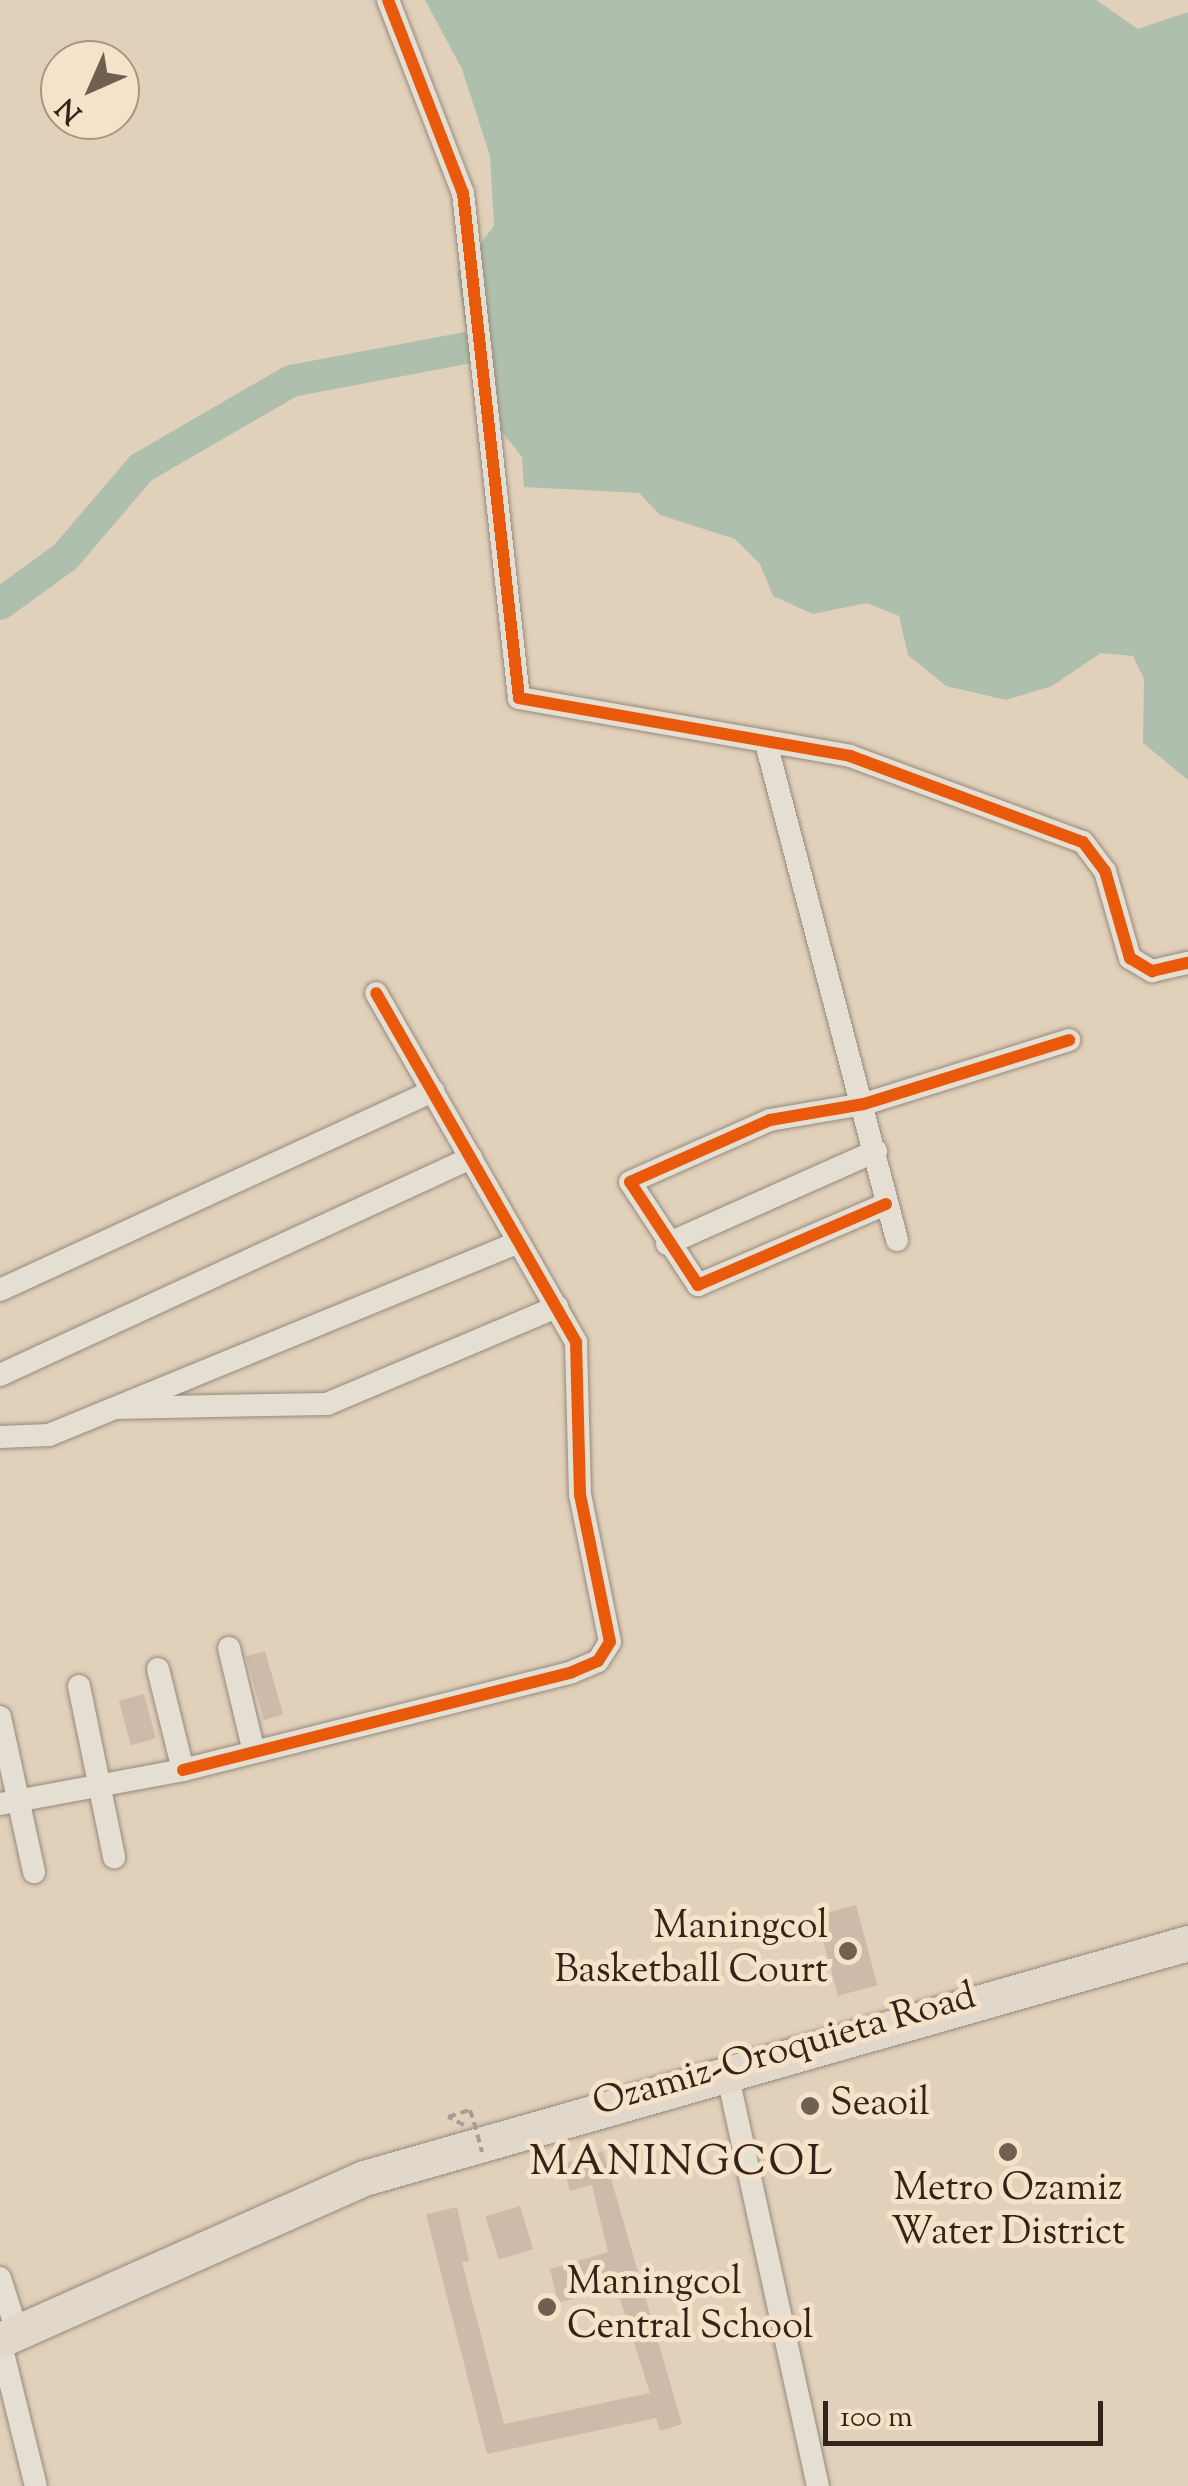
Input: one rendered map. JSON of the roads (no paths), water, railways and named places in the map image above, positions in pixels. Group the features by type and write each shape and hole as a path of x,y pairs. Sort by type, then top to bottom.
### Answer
{"main road":[{"name":"Ozamiz-Oroquieta Road","path":"6,2338 364,2178 726,2068 1186,1950"}],"street":[{"path":"388,0 456,166 469,243 519,698 850,756 1083,842 1105,871 1130,958 1152,971 1188,963"},
{"path":"766,744 897,1240"},
{"path":"11,1802 183,1770 572,1672 608,1650 580,1496 580,1361 557,1307 376,994"},
{"path":"886,1204 704,1285 667,1244 632,1189 636,1176 770,1120 864,1104 1069,1040"},
{"path":"0,1290 433,1092"},
{"path":"667,1244 876,1152"},
{"path":"0,1374 471,1158"},
{"path":"0,1436 36,1439 520,1242"},
{"path":"115,1408 327,1404 557,1307"},
{"path":"228,1648 254,1752"},
{"path":"158,1669 183,1770"},
{"path":"79,1686 114,1857"},
{"path":"0,1717 11,1802 34,1872"},
{"path":"726,2068 818,2486"},
{"path":"0,2278 6,2338 36,2486"}],"waterway":[{"path":"0,604 65,557 141,468 291,381 465,348"}],"place":[{"name":"Maningcol Basketball Court","path":"848,1951"},
{"name":"Seaoil","path":"810,2106"},
{"name":"Metro Ozamiz Water District","path":"1008,2152"},
{"name":"Maningcol Central School","path":"547,2307"}],"district":[{"name":"MANINGCOL","path":"682,2164"}]}
